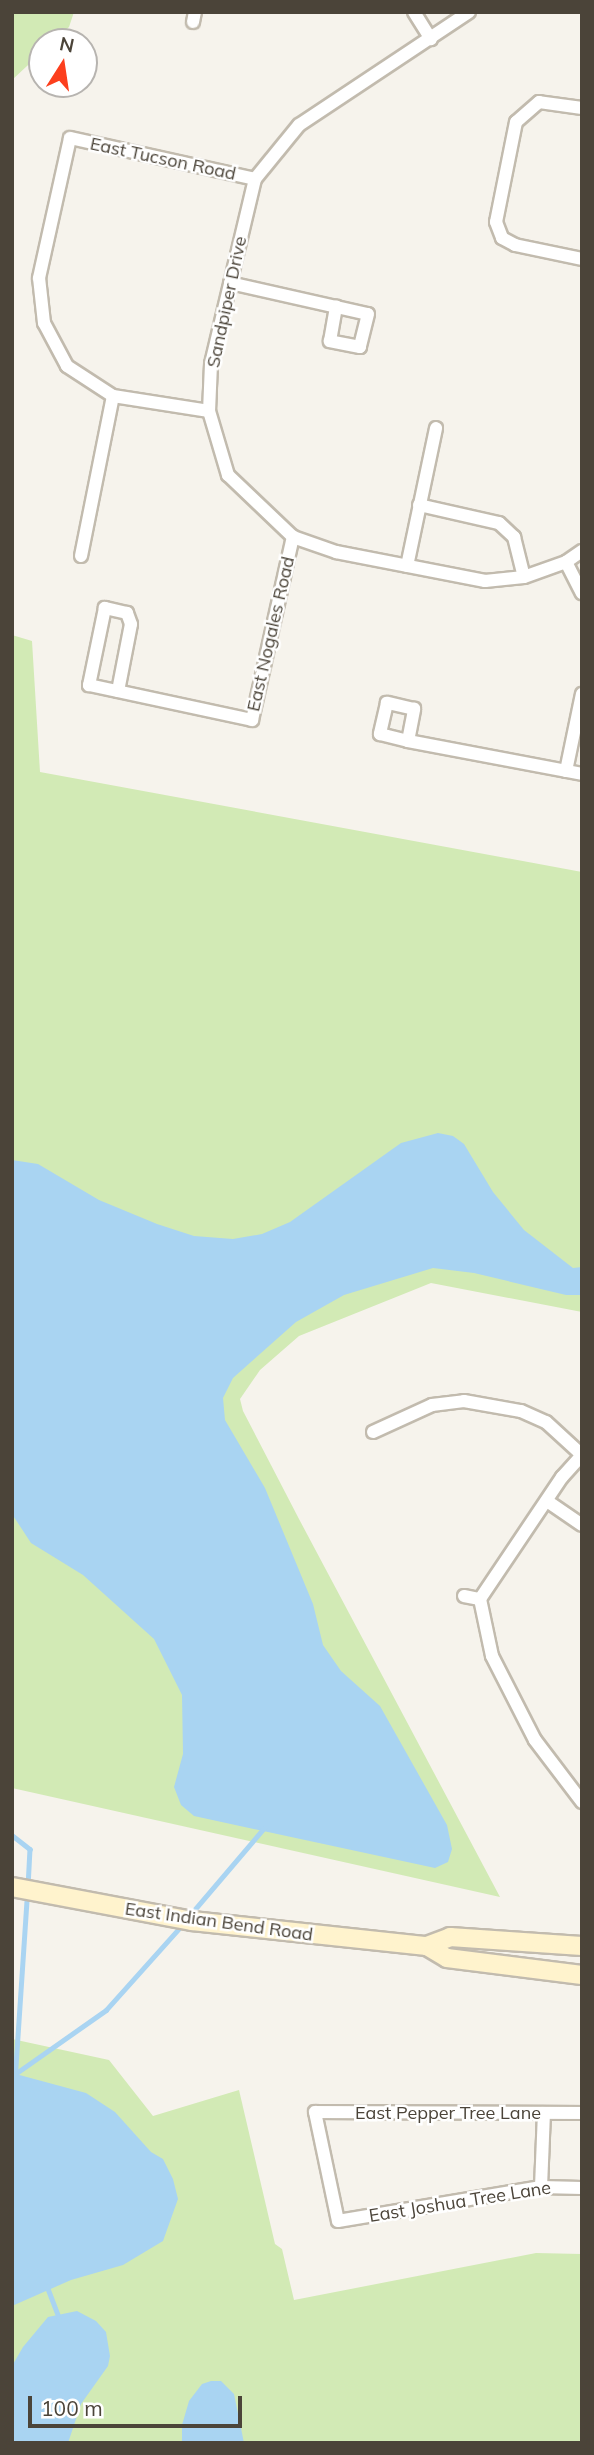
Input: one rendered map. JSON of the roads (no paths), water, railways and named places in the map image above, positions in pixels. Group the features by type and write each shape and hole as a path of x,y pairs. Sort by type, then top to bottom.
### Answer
{"main road":[{"name":"East Indian Bend Road","path":"12,1886 89,1904 214,1924 427,1946 447,1958 582,1975"},
{"name":"East Indian Bend Road","path":"427,1946 450,1937 582,1946"}],"street":[{"path":"414,12 431,39"},
{"name":"Sandpiper Drive","path":"469,12 299,125 255,179 211,364 209,411 228,475 293,537 336,552 485,581 524,578 566,562 582,551"},
{"path":"582,108 540,102 516,122 496,222 502,238 515,245 582,259"},
{"name":"East Tucson Road","path":"113,396 66,366 44,323 39,278 70,138 255,179"},
{"path":"230,283 337,307"},
{"path":"81,556 113,396 209,411"},
{"path":"407,566 436,428"},
{"path":"419,505 499,523 514,537 524,578"},
{"name":"East Nogales Road","path":"118,691 131,624 127,613 105,608 89,685 251,720 293,537"},
{"path":"566,562 582,593"},
{"path":"566,771 582,694"},
{"path":"408,741 582,774"},
{"path":"373,1432 432,1405 464,1401 521,1411 546,1422 582,1455 480,1599 492,1656 535,1740 582,1802"},
{"path":"547,1501 582,1525"},
{"path":"464,1596 480,1599"},
{"name":"East Pepper Tree Lane","path":"338,2221 315,2112 582,2113"},
{"path":"541,2187 544,2113"},
{"name":"East Joshua Tree Lane","path":"338,2221 541,2187 582,2188"}],"water":[{"path":"438,1133 453,1136 464,1144 493,1192 524,1230 573,1268 582,1267 582,1295 566,1295 474,1273 433,1268 344,1295 296,1322 233,1378 223,1398 225,1420 265,1488 313,1604 323,1645 341,1671 380,1706 447,1825 452,1849 448,1862 435,1868 194,1816 181,1805 174,1787 183,1754 182,1695 154,1639 83,1575 31,1543 12,1514 12,1160 38,1164 99,1200 157,1224 194,1236 233,1239 262,1234 290,1222 401,1143"},
{"path":"12,2073 86,2093 115,2112 151,2152 163,2159 173,2179 178,2199 163,2241 123,2265 71,2280 12,2306"},
{"path":"77,2311 96,2321 106,2332 110,2356 108,2366 81,2404 68,2443 12,2443 12,2366 23,2347 48,2317"},
{"path":"221,2381 234,2394 244,2443 182,2443 182,2425 189,2401 202,2384"}],"waterway":[{"path":"190,1915 264,1828"},
{"path":"12,1835 30,1849 28,1885"},
{"path":"15,2074 27,1894"},
{"path":"15,2074 106,2010 183,1924"},
{"path":"47,2286 59,2317"}]}
